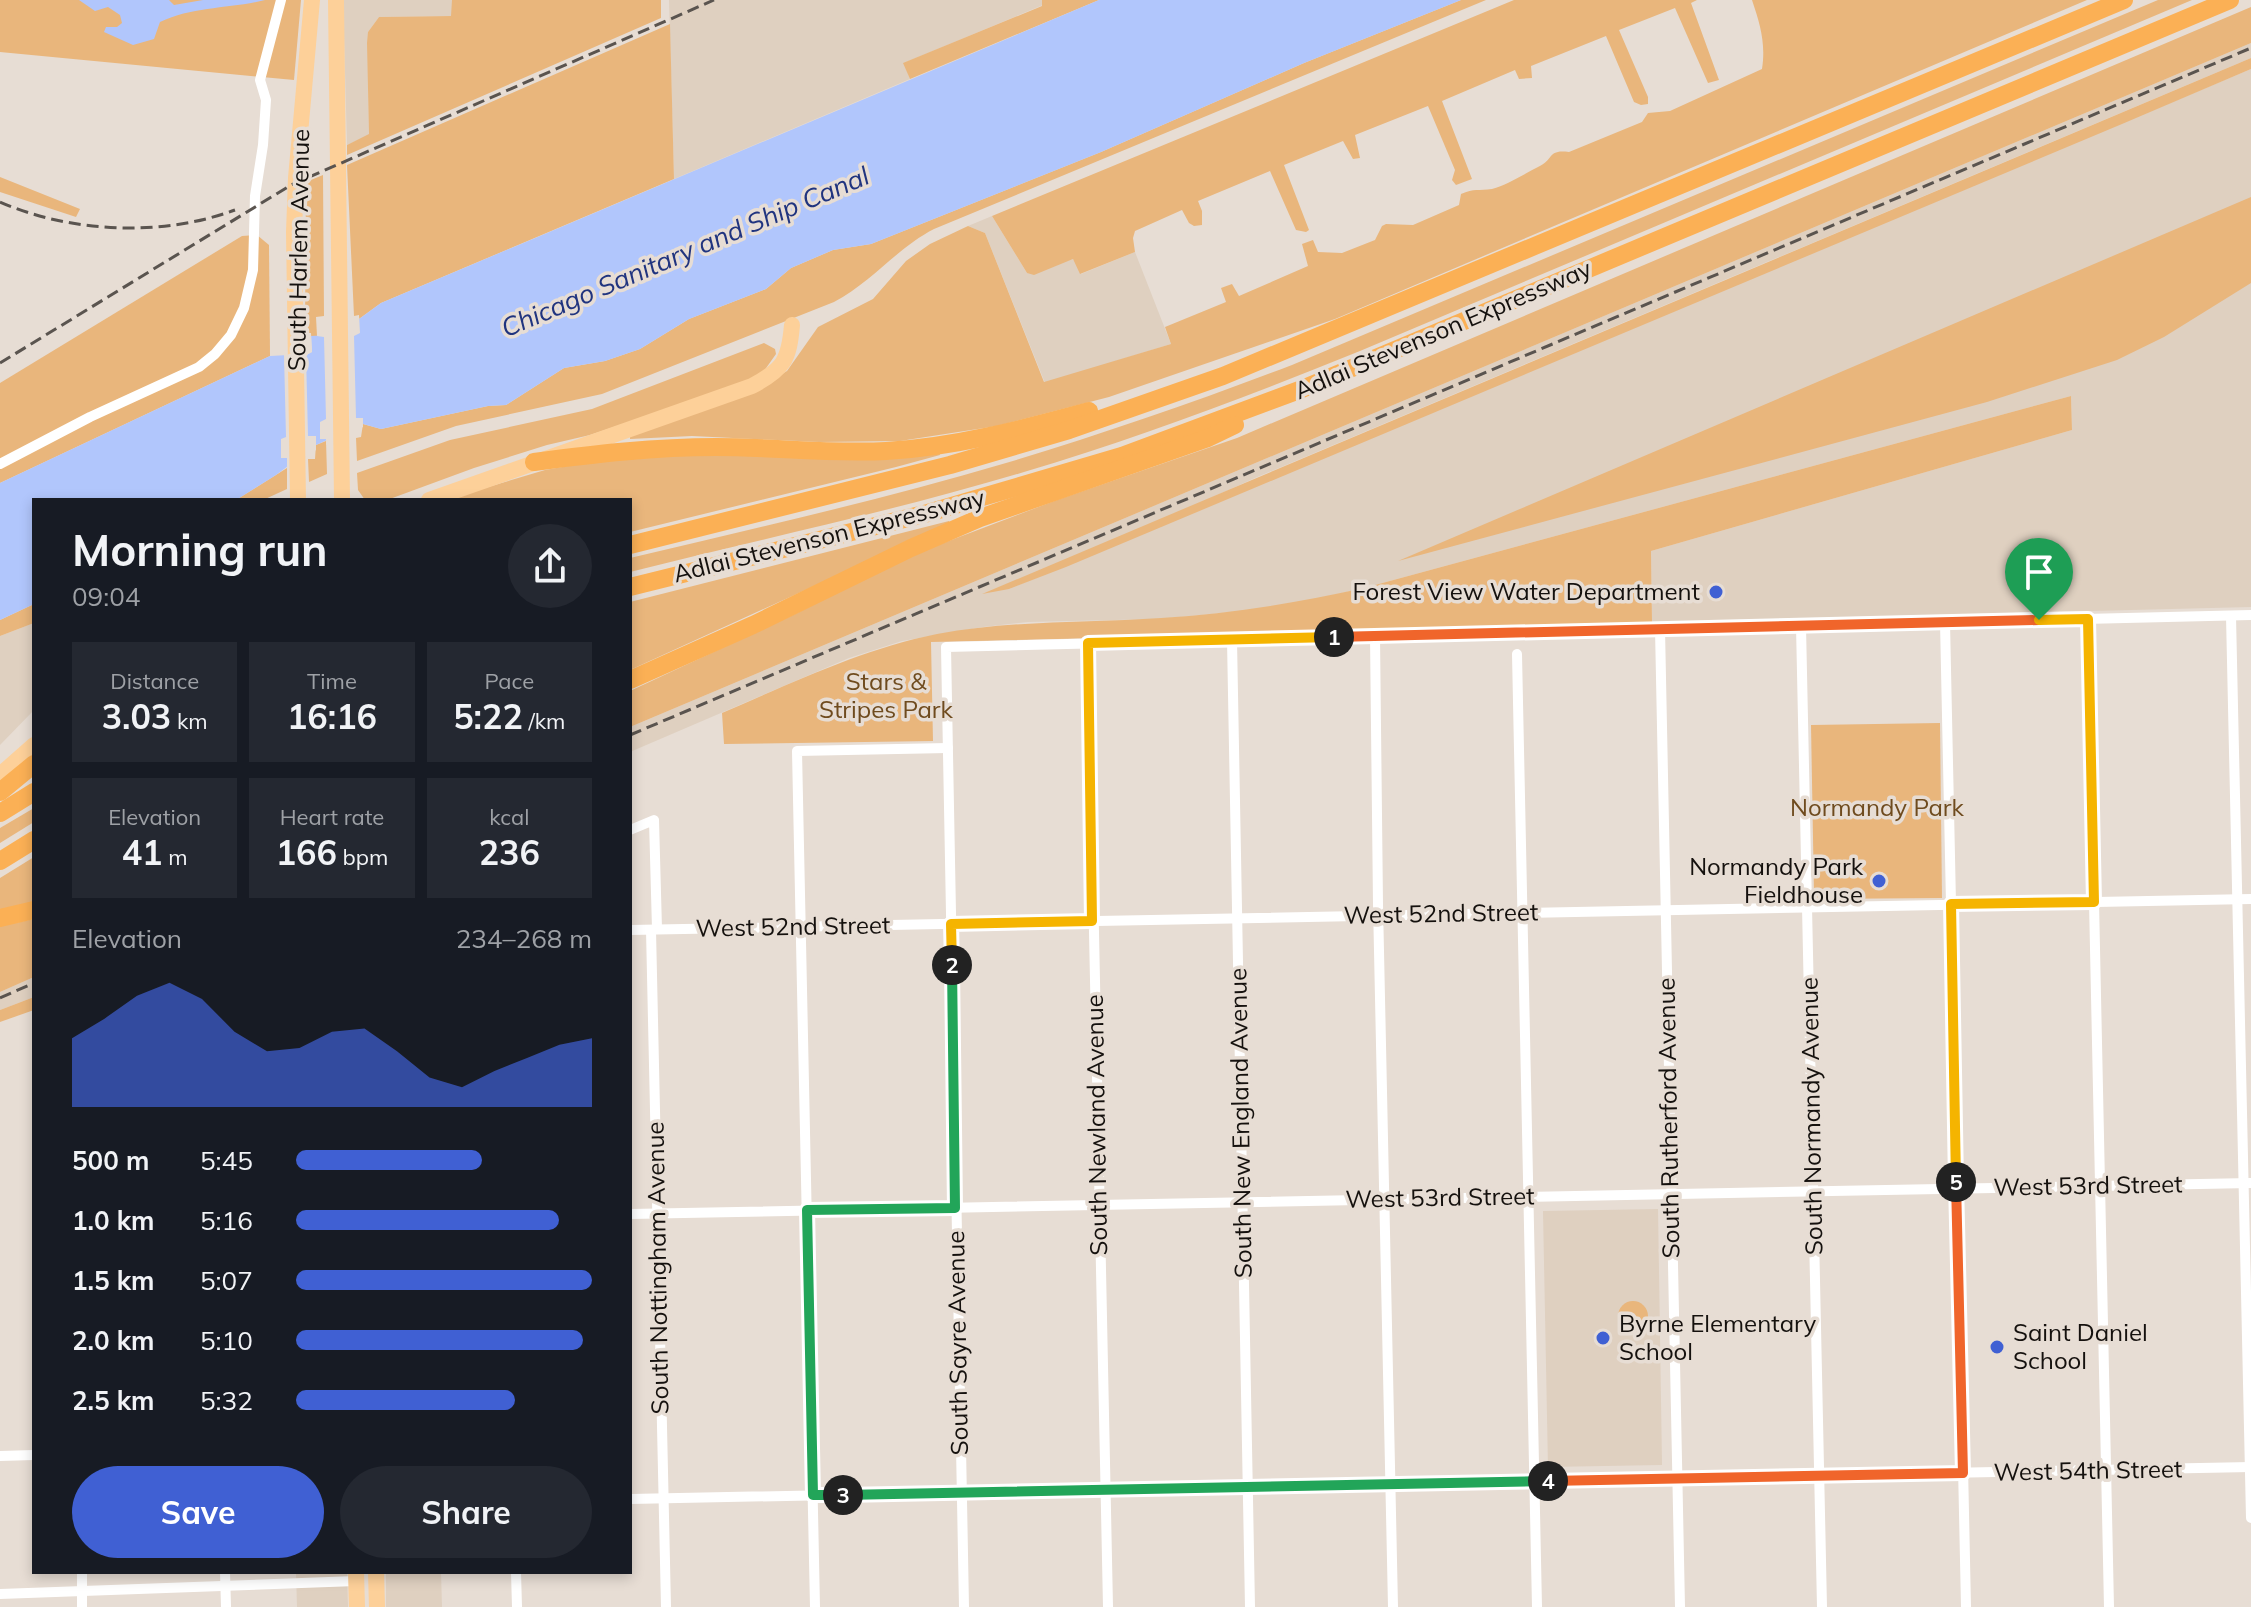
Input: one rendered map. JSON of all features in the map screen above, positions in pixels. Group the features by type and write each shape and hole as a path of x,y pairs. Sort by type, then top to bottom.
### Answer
{"highway":[{"name":"Adlai Stevenson Expressway","path":"632,544 950,465 1069,430 1223,376 2124,0"},
{"name":"Adlai Stevenson Expressway","path":"632,587 928,513 1122,456 1302,389 2230,0"},
{"path":"534,462 640,449 718,447 844,453 931,447 1014,432 1223,376"},
{"path":"632,679 980,518 1208,438 1302,389"},
{"path":"0,792 32,766"},
{"path":"0,813 32,793"},
{"path":"0,861 32,841"},
{"path":"0,918 32,910"}],"main road":[{"name":"South Harlem Avenue","path":"298,498 294,232 312,0"},
{"name":"South Harlem Avenue","path":"336,0 342,493"},
{"path":"435,498 752,386 770,377 782,366 789,352 792,325"},
{"path":"0,775 32,747"},
{"path":"376,1574 377,1607"},
{"path":"356,1577 357,1607"}],"street":[{"path":"0,464 90,417 199,367 231,335 244,308 253,270 255,196 266,100 260,80 281,0"},
{"path":"1088,643 2251,615"},
{"path":"2231,616 2247,1183 2251,1518"},
{"path":"2088,619 2109,1607"},
{"path":"1945,622 1966,1607"},
{"name":"South Normandy Avenue","path":"1801,626 1822,1607"},
{"name":"South Rutherford Avenue","path":"1660,629 1680,1607"},
{"path":"1375,636 1393,1607"},
{"name":"South New England Avenue","path":"1232,640 1250,1607"},
{"name":"South Sayre Avenue","path":"964,1607 946,647 1088,643"},
{"name":"South Newland Avenue","path":"1088,643 1108,1607"},
{"path":"1517,654 1537,1607"},
{"path":"815,1607 797,751 948,748"},
{"name":"South Nottingham Avenue","path":"632,829 654,820 657,1214 666,1607"},
{"name":"West 52nd Street","path":"632,930 2251,899"},
{"name":"West 53rd Street","path":"632,1214 2247,1183"},
{"path":"0,1456 32,1455"},
{"name":"West 54th Street","path":"632,1499 2250,1467"},
{"path":"82,1574 82,1607"},
{"path":"225,1574 226,1607"},
{"path":"516,1574 517,1607"},
{"path":"0,1594 226,1586 356,1577"}],"shaded area":[{"path":"343,0 452,0 452,16 379,17 368,32 369,135 347,145"},
{"path":"669,0 1042,0 1043,5 904,63 910,79 674,179"},
{"path":"2251,43 2251,58 1255,478 1009,589 2251,69 2251,607 1652,622 1651,551 2072,430 2071,396 1364,588 1254,610 1159,619 1028,622 902,641 849,658 632,751 632,726"},
{"path":"992,216 1027,273 1073,259 1081,274 1135,252 1171,344 1045,383 985,233 968,226"},
{"path":"32,624 32,712 0,745 0,636"},
{"path":"32,978 32,998 0,1010 0,992"},
{"name":"Byrne Elementary School","path":"1658,1209 1662,1465 1548,1467 1543,1211"},
{"path":"296,1574 347,1574 348,1607 297,1607"},
{"path":"386,1574 441,1574 442,1607 386,1607"}],"green space":[{"path":"0,0 301,0 294,80 0,52"},
{"path":"452,0 661,0 661,18 347,155 347,145 369,134 368,32 379,17 451,16"},
{"path":"1042,0 1099,0 910,79 903,63 1042,6"},
{"path":"1461,0 1486,0 934,229 834,302 602,394 456,426 357,461 356,438 361,437 363,424 381,429 488,406 506,405 564,368 605,361 640,349 689,319 766,289 791,268 833,250 871,244 1101,152 1304,63"},
{"path":"1514,0 1697,0 1691,3 1719,80 1708,83 1675,8 1619,30 1648,97 1648,104 1634,102 1606,36 1531,66 1532,78 1519,79 1515,70 1442,101 1472,179 1456,185 1452,180 1455,170 1428,106 1355,135 1360,158 1353,159 1343,141 1284,165 1309,230 1306,232 1296,230 1270,171 1198,201 1202,225 1189,223 1182,210 1135,231 1135,252 1080,274 1073,259 1034,275 1027,273 992,216"},
{"path":"1752,0 2087,0 1335,319 1109,397 997,426 900,441 819,442 692,436 630,439 630,433 758,388 787,371 818,327 873,299 906,261 930,244 968,226 985,233 1044,382 1171,344 1165,327 1226,302 1221,288 1232,284 1239,296 1308,266 1302,244 1313,240 1318,252 1342,253 1375,240 1386,224 1413,225 1459,205 1461,194 1504,185 1543,164 1557,152 1569,152 1642,122 1648,113 1670,111 1762,69 1762,34"},
{"path":"2158,0 2192,0 1360,351 1235,400 1109,445 975,486 632,572 632,558 818,513 1042,452 1292,365"},
{"path":"2251,7 2251,43 632,726 632,690 917,553 1057,500 1237,438"},
{"path":"670,24 674,179 381,303 359,319 359,315 354,316 347,165"},
{"path":"2251,58 2251,69 2122,124 1066,567 1009,589 982,594"},
{"path":"323,175 324,316 316,317 317,336 311,336 311,333 305,333 306,182"},
{"path":"0,177 80,209 76,217 0,192"},
{"path":"2251,197 2251,283 2164,337 2117,360 1987,402 1398,561"},
{"path":"257,235 269,245 270,356 0,483 0,383 242,236"},
{"path":"764,343 775,349 776,354 764,371 749,382 590,435 474,468 392,498 364,498 358,490 357,473 450,440 592,409"},
{"name":"Stars & Stripes Park","path":"2071,396 2072,430 1651,551 1652,622 1636,625 931,642 933,741 724,744 722,713 828,668 909,640 993,626 1212,614 1364,588"},
{"path":"326,441 327,474 309,482 308,459 315,459 316,445"},
{"path":"939,452 940,455 632,532 632,498 452,498 545,470 637,454"},
{"path":"287,468 287,489 267,498 239,498"},
{"path":"949,521 950,524 632,669 632,601"},
{"path":"32,605 32,624 0,636 0,620"},
{"name":"Normandy Park","path":"1940,723 1942,898 1817,899 1814,894 1811,725"},
{"path":"32,809 32,823 0,843 0,828"},
{"path":"32,858 32,902 0,910 0,878"},
{"path":"32,919 32,978 0,992 0,926"},
{"path":"32,998 32,1011 0,1022 0,1010"},
{"path":"1633,1301 1643,1306 1648,1316 1643,1326 1633,1331 1623,1326 1618,1316 1623,1306"}],"water":[{"path":"79,0 169,0 174,5 203,0 265,0 173,17 160,22 154,39 133,45 104,32 106,27 117,27 122,23 120,15 108,7 95,11"},
{"name":"Chicago Sanitary and Ship Canal","path":"1099,0 1461,0 1304,63 1101,152 871,244 833,250 791,268 766,289 689,319 640,349 605,361 564,368 506,405 488,406 381,429 363,424 316,445 239,498 32,498 32,605 0,620 0,483 270,356 308,354 312,352 311,336 359,333 359,319 381,303"}],"pier":[{"path":"359,315 360,333 354,336 356,418 363,418 363,427 326,445 326,439 320,439 320,422 326,419 324,337 317,336 317,332 356,330"},
{"path":"309,333 312,352 306,355 308,436 316,436 316,450 287,472 287,458 281,458 281,439 286,437 284,355 278,355 277,351 308,350"}],"railway":[{"path":"0,363 291,185 714,0"},
{"path":"632,734 2251,48"},
{"path":"0,202 56,220 117,228 177,224 235,210"},
{"path":"0,998 32,984"}],"place":[{"name":"Forest View Water Department","path":"1716,592"},
{"name":"Normandy Park Fieldhouse","path":"1879,881"},
{"name":"Byrne Elementary School","path":"1603,1338"},
{"name":"Saint Daniel School","path":"1997,1347"}],"route":[{"path":"2088,619 2094,902 1951,904 1963,1473 813,1495 807,1210 955,1208 951,924 1092,921 1088,643 2039,620 2088,619"}]}
